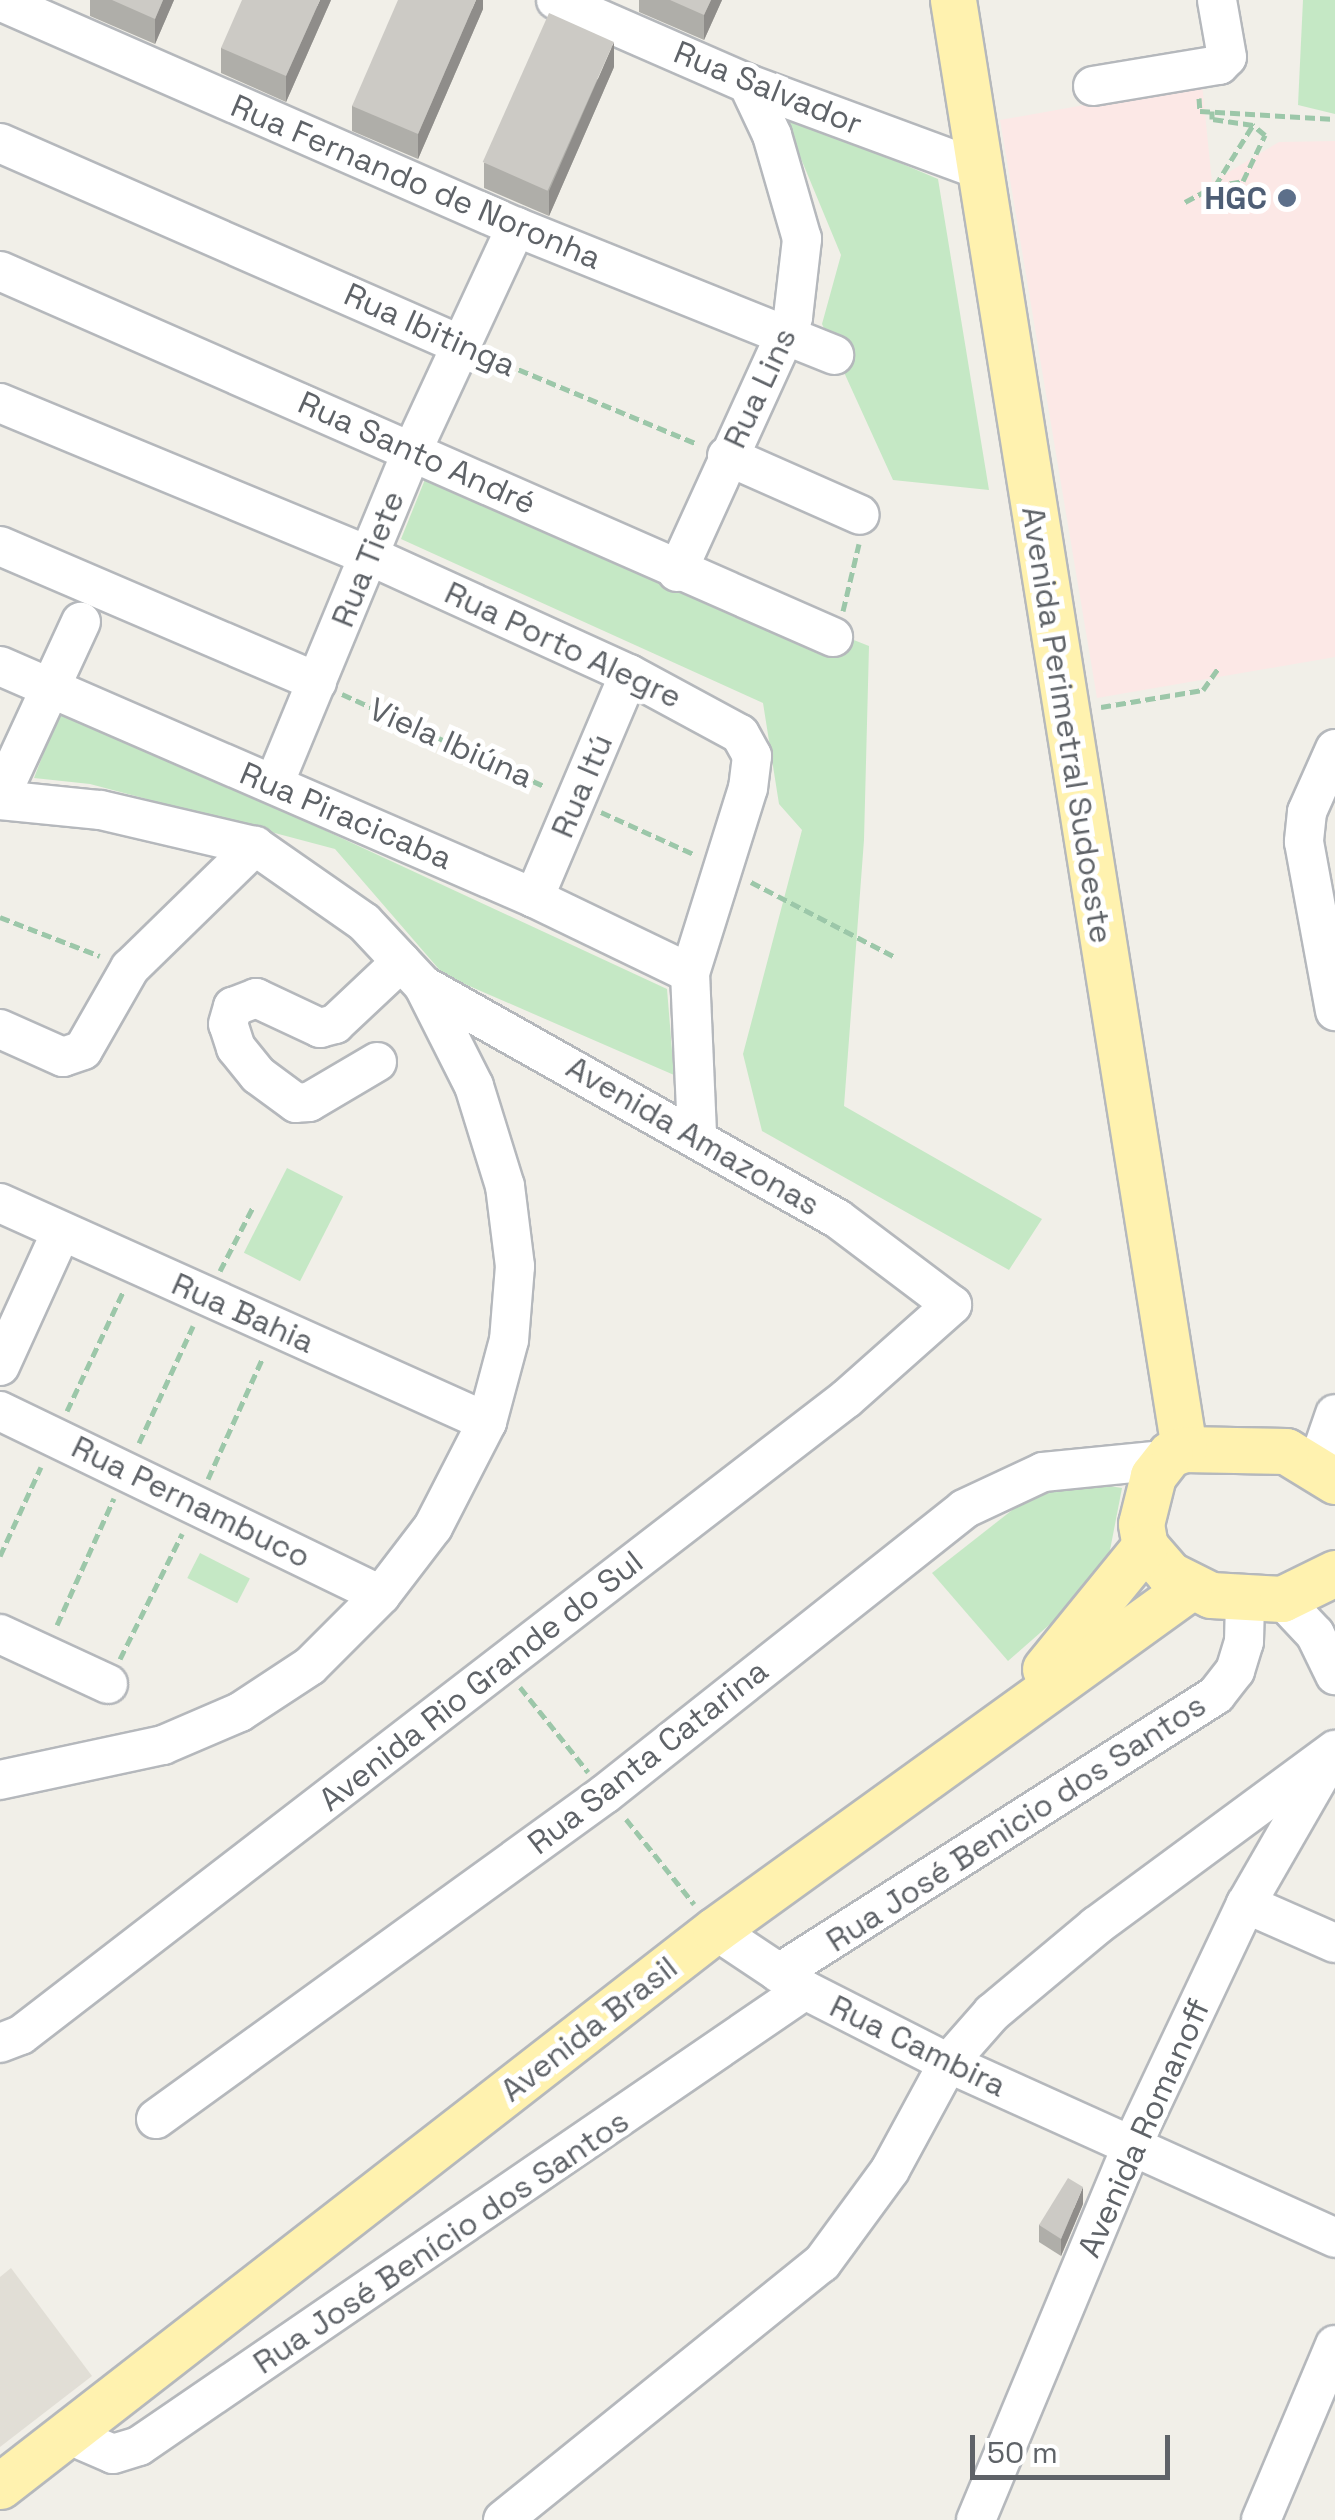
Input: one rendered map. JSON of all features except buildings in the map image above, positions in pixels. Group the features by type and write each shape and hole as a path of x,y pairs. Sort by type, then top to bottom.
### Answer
{"main road":[{"name":"Avenida Perimetral Sudoeste","path":"953,0 982,170 1174,1454"},
{"path":"1004,1715 1146,1546 1144,1498 1174,1454 1286,1451 1325,1475"},
{"path":"1146,1546 1189,1588 1264,1600 1335,1574"},
{"name":"Avenida Brasil","path":"0,2486 715,1930 1004,1715 1189,1588"}],"street":[{"name":"Rua Salvador","path":"556,0 748,84 982,170"},
{"path":"1093,86 1208,81 1227,57 1217,0"},
{"name":"Rua Fernando de Noronha","path":"15,4 516,227 834,355"},
{"name":"Rua Lins","path":"677,572 727,456 786,338 802,240 772,135 748,84"},
{"name":"Rua Ibitinga","path":"0,143 461,345"},
{"name":"Rua Tiete","path":"274,784 413,448 516,227"},
{"name":"Rua Santo André","path":"0,271 413,448 677,572 833,637"},
{"name":"Rua Porto Alegre","path":"0,403 370,556 629,674 710,714 748,744 752,770 726,868 690,973 697,1136"},
{"path":"727,456 860,514"},
{"path":"0,546 317,682"},
{"path":"0,798 81,622"},
{"name":"Rua Piracicaba","path":"0,666 534,898 690,973"},
{"name":"Rua Itú","path":"534,898 629,674"},
{"path":"1335,749 1306,812 1304,842 1335,1011"},
{"name":"Avenida Amazonas","path":"0,798 101,810 255,846 348,908 412,973 838,1219 952,1304"},
{"path":"0,1029 72,1058 83,1050 130,968 255,846"},
{"path":"376,1062 309,1102 296,1103 258,1075 236,1048 228,1024 233,1007 256,998 320,1028 335,1024 412,973"},
{"name":"Avenida Amazonas","path":"0,1780 163,1745 240,1712 310,1666 382,1595 433,1527 487,1422 509,1340 515,1266 506,1186 474,1086 412,973"},
{"name":"Rua Bahia","path":"0,1204 487,1422"},
{"path":"0,1366 60,1232"},
{"name":"Avenida Rio Grande do Sul","path":"0,2043 21,2035 846,1399 952,1304"},
{"name":"Rua Pernambuco","path":"0,1411 382,1595"},
{"path":"1325,1475 1335,1414"},
{"name":"Rua Santa Catarina","path":"156,2119 605,1794 964,1509 1043,1472 1174,1454"},
{"path":"1264,1600 1315,1634 1335,1675"},
{"name":"Rua José Benicio dos Santos","path":"792,1982 1216,1695 1234,1671 1264,1600"},
{"path":"0,1634 108,1684"},
{"path":"503,2520 822,2263 890,2170 948,2063 992,2013 1096,1926 1335,1749"},
{"name":"Avenida Romanoff","path":"976,2520 1130,2147 1246,1904 1335,1749"},
{"path":"1246,1904 1335,1943"},
{"name":"Rua Cambira","path":"715,1930 792,1982 948,2063 1335,2238"},
{"name":"Rua José Benício dos Santos","path":"67,2434 113,2454 140,2446 792,1982"},
{"path":"1261,2520 1335,2345"}],"path":[{"path":"1208,81 1200,111 1335,119"},
{"path":"1185,202 1215,186 1243,181 1264,135 1253,125 1212,119 1212,112"},
{"path":"1215,186 1253,125"},
{"name":"Rua Ibitinga","path":"461,345 727,456"},
{"path":"833,637 858,566 860,514"},
{"path":"1082,711 1203,690 1220,666"},
{"name":"Viela Ibiúna","path":"317,682 726,868 895,957"},
{"path":"0,917 130,968"},
{"path":"44,1654 206,1297 253,1207"}],"shaded area":[{"path":"1202,84 1212,182 1279,142 1335,141 1335,657 1097,698 1000,120"},
{"path":"11,2268 92,2376 0,2447 0,2277"}],"green space":[{"path":"1303,0 1335,0 1335,114 1298,105"},
{"path":"782,113 938,179 989,490 893,480 822,324 841,255"},
{"path":"428,472 869,646 864,840 844,1106 1042,1219 1009,1270 762,1131 743,1054 802,830 779,804 763,703 401,539"},
{"path":"61,708 667,989 674,1075 444,975 335,849 90,784 34,778"},
{"path":"287,1168 343,1197 300,1281 244,1253"},
{"path":"1072,1480 1122,1488 1105,1576 1008,1661 932,1573 1030,1496"},
{"path":"200,1553 250,1578 237,1603 187,1578"}],"place":[{"name":"HGC","path":"1287,198"}]}
